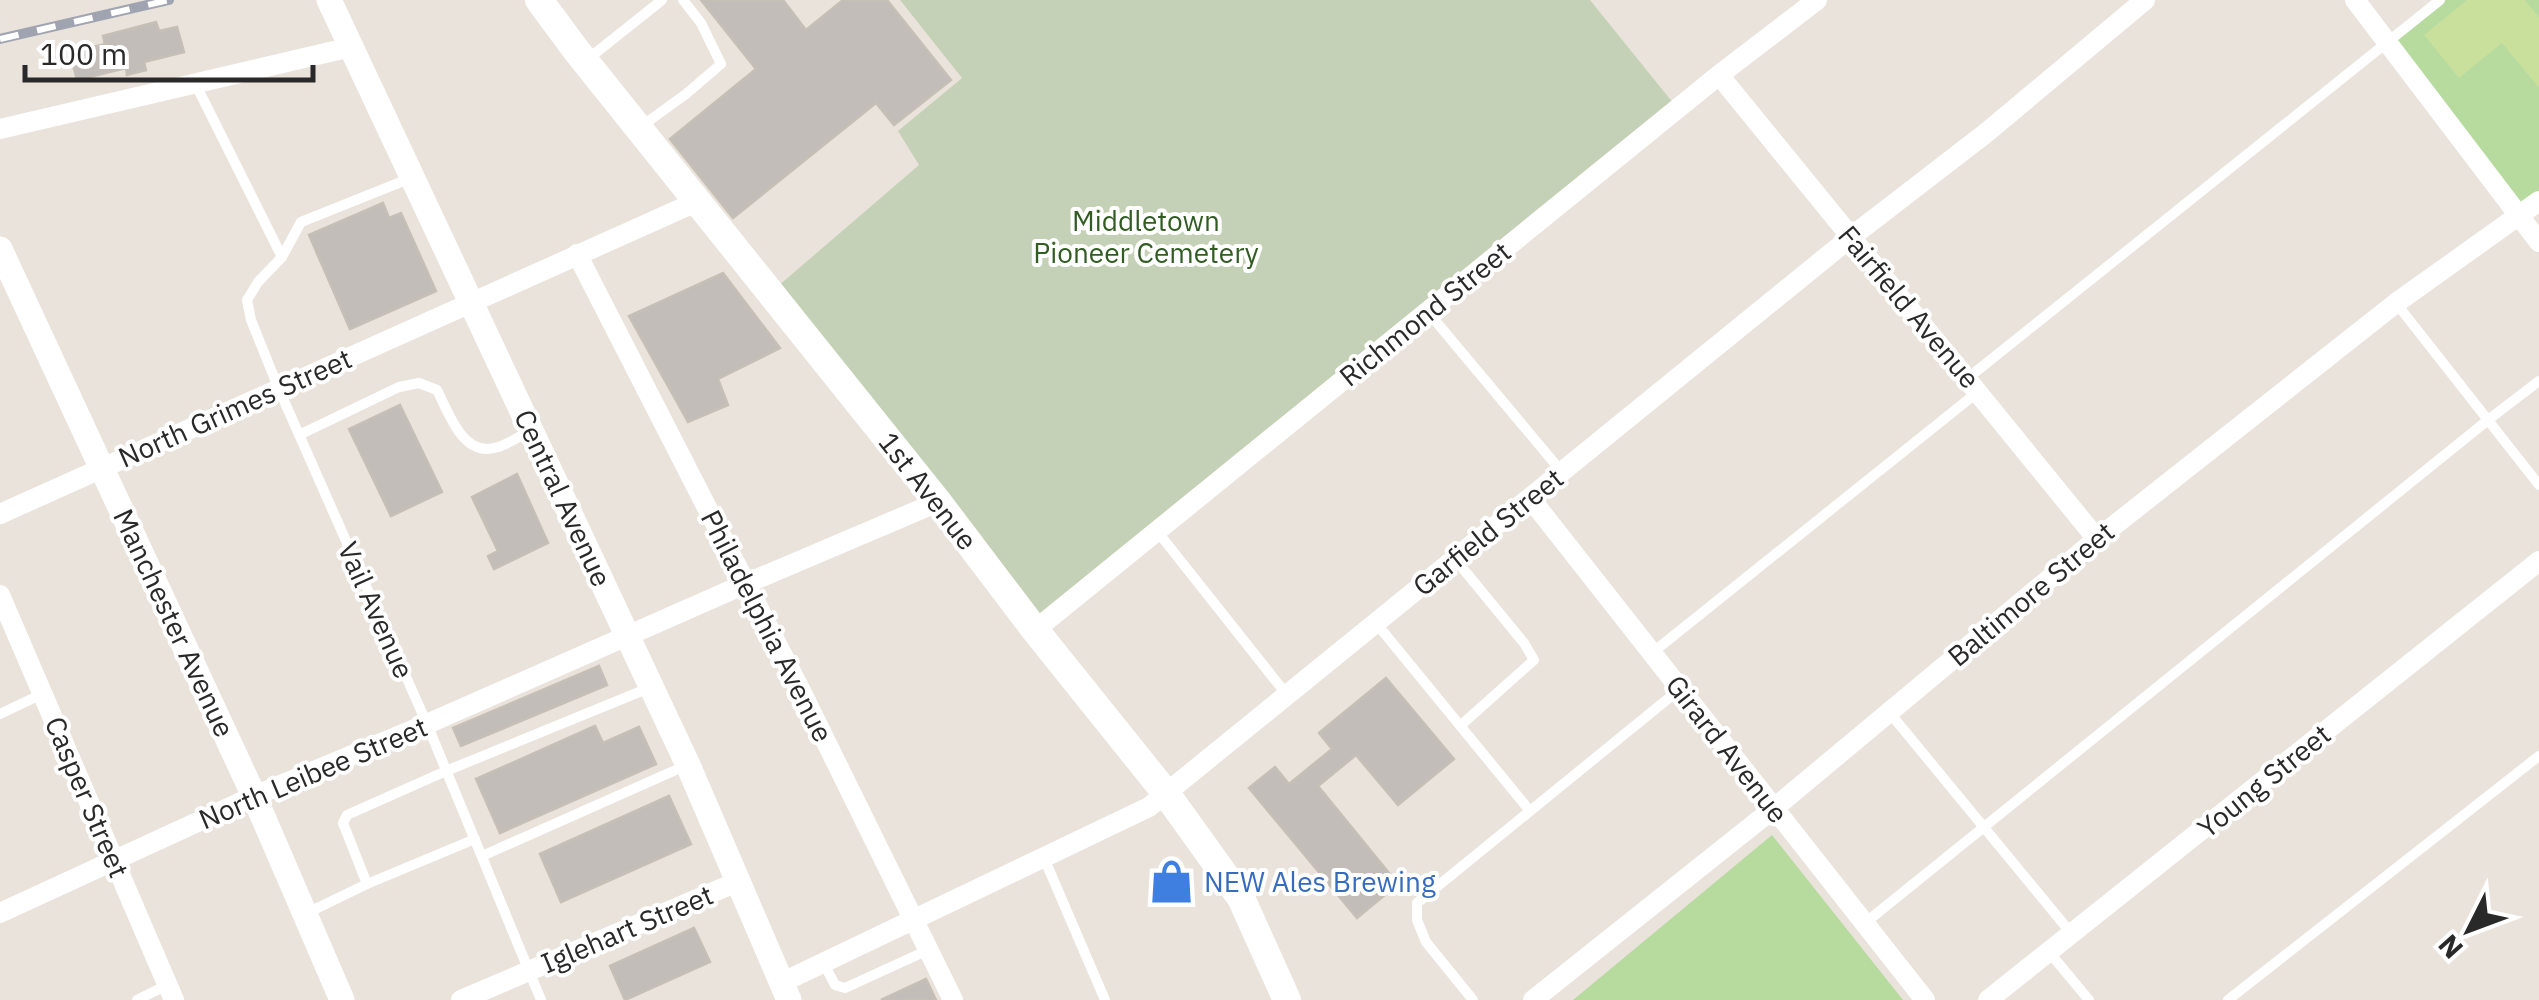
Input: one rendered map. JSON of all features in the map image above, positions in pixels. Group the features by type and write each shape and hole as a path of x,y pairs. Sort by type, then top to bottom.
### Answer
{"main road":[{"name":"1st Avenue","path":"539,0 1166,792 1241,898 1287,1000"}],"street":[{"name":"Central Avenue","path":"329,0 688,765 785,992"},
{"name":"Richmond Street","path":"1035,630 1719,75 1817,0"},
{"name":"Garfield Street","path":"785,992 824,962 1149,807 1986,133 2145,0"},
{"path":"2356,0 2539,242"},
{"path":"0,128 350,47"},
{"name":"Fairfield Avenue","path":"1719,75 2097,538"},
{"name":"North Grimes Street","path":"0,514 696,202"},
{"name":"Baltimore Street","path":"1533,1000 1773,809 2097,538 2396,303 2539,202"},
{"name":"Manchester Avenue","path":"0,249 254,796 342,1000"},
{"name":"Philadelphia Avenue","path":"576,254 803,695 953,1000"},
{"name":"Girard Avenue","path":"1530,498 1925,1000"},
{"name":"North Leibee Street","path":"0,913 254,796 938,502"},
{"name":"Young Street","path":"1988,1000 2539,561"},
{"name":"Casper Street","path":"0,595 171,993"},
{"name":"Iglehart Street","path":"461,1000 737,882"}],"lane":[{"path":"585,62 662,0"},
{"path":"638,129 721,64 701,22 682,0"},
{"path":"1652,652 2440,0"},
{"path":"195,83 282,257"},
{"path":"282,257 300,222 412,178"},
{"name":"Vail Avenue","path":"282,257 247,300 252,320 427,724 541,1000"},
{"path":"2396,303 2539,484"},
{"path":"1427,312 1562,472"},
{"path":"1865,923 2539,381"},
{"path":"299,435 399,387 419,383 437,390 462,436 478,448 494,448 531,431"},
{"path":"1157,531 1287,696"},
{"path":"1455,559 1534,660 1460,726"},
{"path":"1376,624 1530,811"},
{"path":"367,884 343,823 348,815 446,770 650,687"},
{"path":"1473,1000 1426,942 1417,920 1418,904 1681,688"},
{"path":"0,714 42,694"},
{"path":"1889,712 2071,934"},
{"path":"2228,1000 2539,756"},
{"path":"482,856 688,765"},
{"path":"305,914 474,839"},
{"path":"1044,858 1105,1000"},
{"path":"824,962 835,985 845,988 928,950"},
{"path":"2049,952 2089,1000"},
{"path":"137,1000 171,993"}],"green space":[{"name":"Middletown Pioneer Cemetery","path":"900,0 1590,0 1678,109 1035,630 770,293 919,165 898,131 962,78"},
{"path":"2440,0 2539,0 2539,201 2520,216 2387,41"},
{"path":"2467,0 2525,0 2539,17 2539,88 2502,43 2459,78 2424,35"},
{"path":"1772,835 1903,1000 1573,1000"}],"building":[{"path":"701,0 783,0 806,30 843,0 887,0 951,80 894,125 876,103 733,218 670,139 756,69"},
{"path":"156,22 159,31 177,27 184,52 144,62 146,70 127,75 126,68 77,80 70,53 105,44 103,36"},
{"path":"383,203 389,218 401,213 436,291 350,329 309,235"},
{"path":"723,273 780,348 718,379 728,405 688,422 629,316"},
{"path":"400,405 442,492 391,516 349,429"},
{"path":"517,474 548,543 494,569 488,556 498,551 472,497"},
{"path":"599,666 607,685 461,746 453,728"},
{"path":"1386,678 1454,759 1398,805 1356,755 1318,786 1398,884 1357,918 1249,788 1275,767 1289,784 1332,749 1319,733"},
{"path":"595,726 603,743 639,727 656,764 500,833 476,779"},
{"path":"669,796 691,844 561,902 540,854"},
{"path":"694,928 710,962 625,1000 610,966"},
{"path":"926,979 936,1000 881,1000"}],"railway":[{"path":"0,39 169,0"}],"place":[{"name":"NEW Ales Brewing","path":"1171,882"}]}
